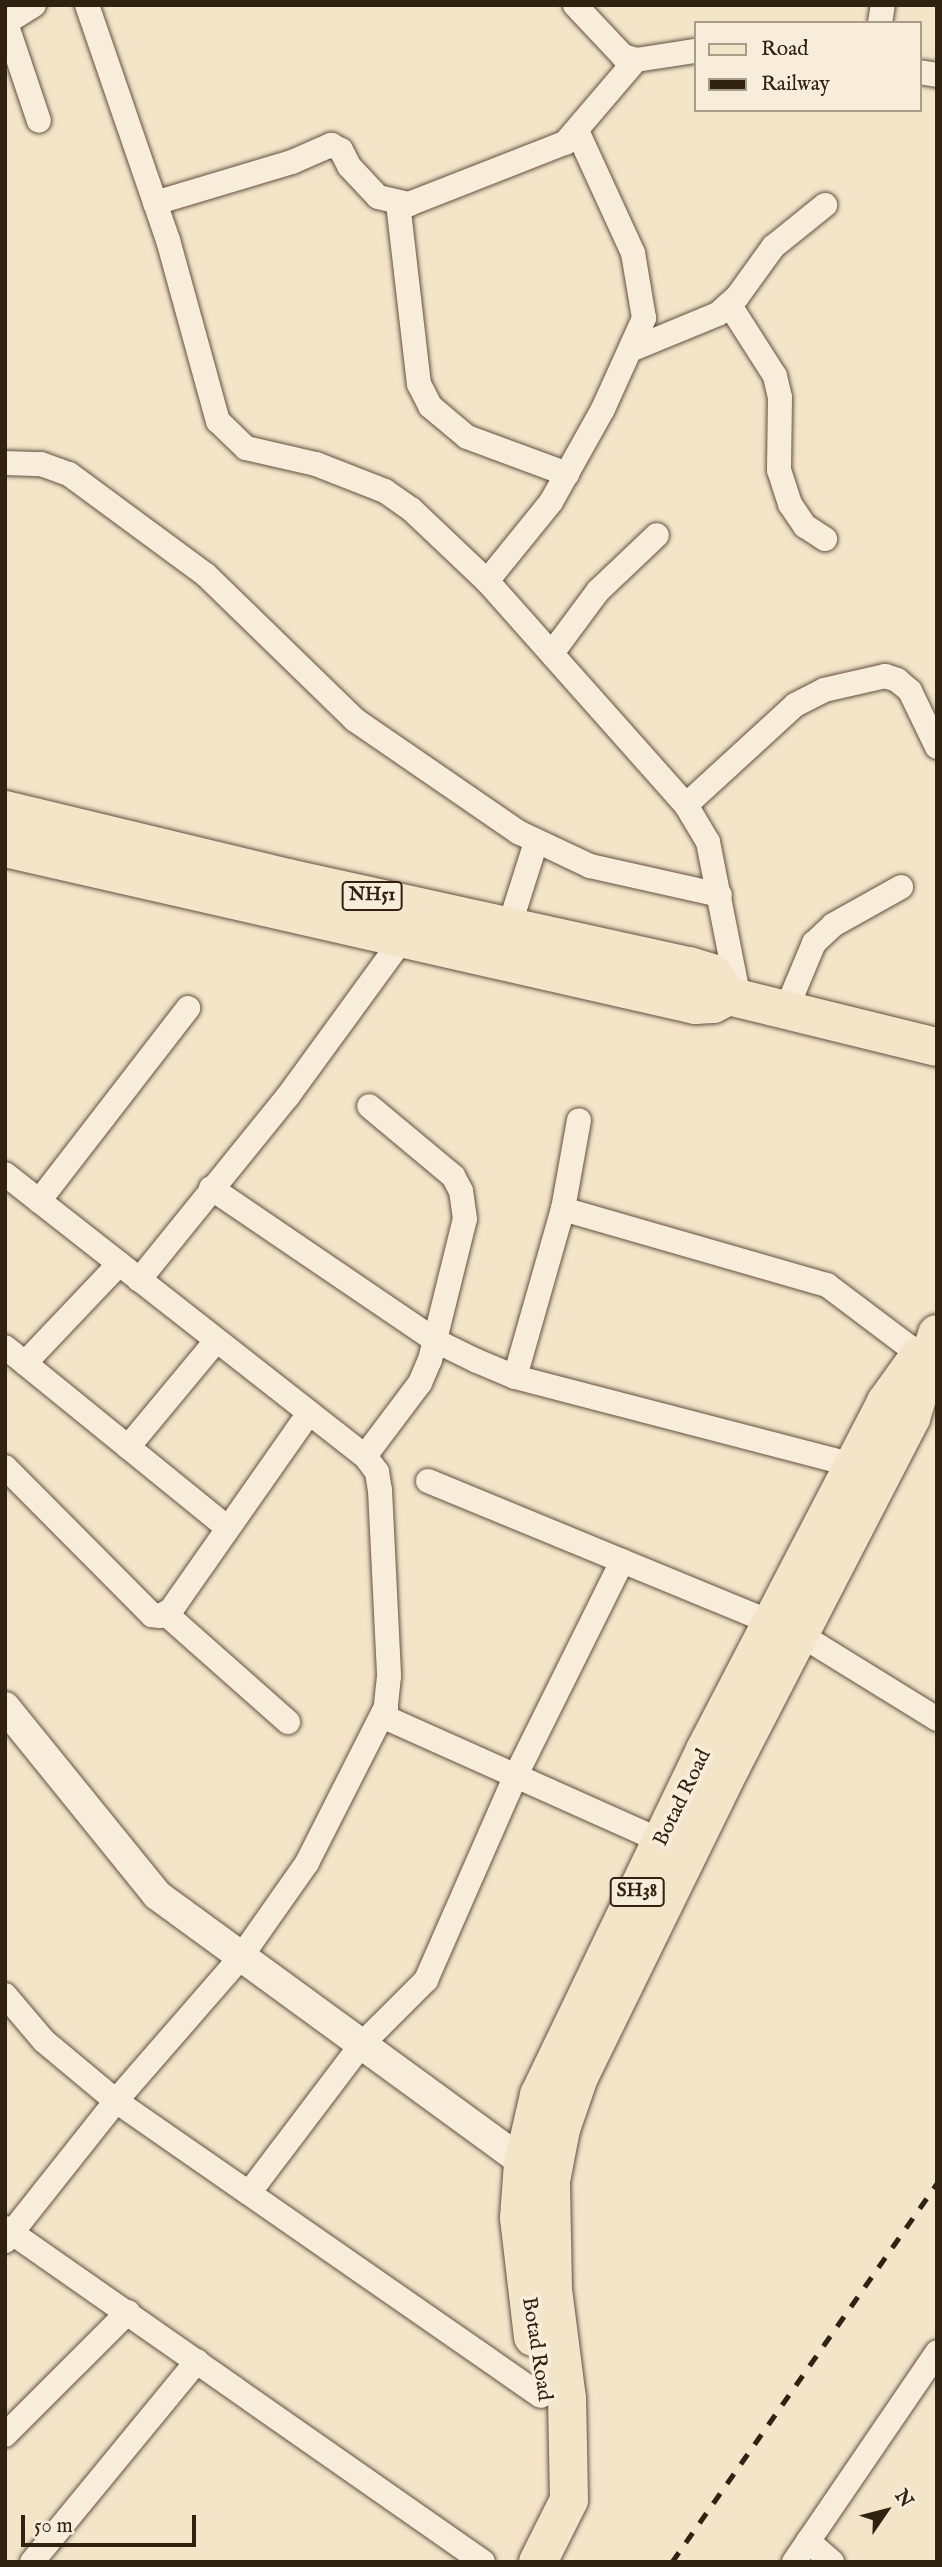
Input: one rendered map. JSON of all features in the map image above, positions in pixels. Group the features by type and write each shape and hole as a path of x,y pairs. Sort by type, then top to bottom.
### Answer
{"main road":[{"name":"NH51","path":"5,810 416,922 695,1005 713,1004 734,997 937,1047"},
{"name":"NH51","path":"5,848 416,922 510,924 712,973 734,997"},
{"name":"Botad Road","path":"569,2500 541,2396 519,2218 537,2172 561,2129 579,2077 730,1768 854,1465 886,1402 930,1364"},
{"name":"Botad Road","path":"538,2562 569,2500 567,2399 537,2172 539,2095 557,2052 661,1841 787,1630 930,1364"}],"street":[{"path":"34,5 6,23 39,121"},
{"path":"87,5 155,203 211,402 230,436 246,448 316,464 385,491 487,581 552,653 686,805 708,842 720,895 734,997"},
{"path":"575,5 623,56 636,60 694,51"},
{"path":"155,203 292,162 331,145 341,150 365,185 378,197 409,204 565,143 578,133 636,60"},
{"path":"487,581 529,533 567,474 633,349 644,318 634,253 578,133"},
{"path":"398,203 419,384 430,406 467,437 567,474"},
{"path":"633,349 718,314 729,304 773,247 825,205"},
{"path":"729,304 775,376 780,397 779,470 790,504 805,526 825,539"},
{"path":"9,458 69,474 206,575 355,720 536,842 590,866 720,895"},
{"path":"552,653 597,591 657,535"},
{"path":"686,805 795,705 824,690 885,676 897,680 910,691 937,747"},
{"path":"510,924 536,842"},
{"path":"786,1010 814,943 833,925 901,887"},
{"path":"139,1280 288,1096 416,922"},
{"path":"40,1201 188,1008"},
{"path":"365,1456 420,1383 436,1341 465,1219 461,1191 453,1176 369,1106"},
{"path":"515,1377 563,1209 579,1120"},
{"path":"10,1185 40,1201 365,1456 377,1472 380,1490 390,1676 382,1716 307,1863 241,1957 116,2101 8,2234 128,2312 483,2562"},
{"path":"211,1188 436,1341 515,1377 854,1465"},
{"path":"563,1209 827,1285 930,1364"},
{"path":"25,1363 119,1264"},
{"path":"128,1447 216,1341"},
{"path":"5,1347 228,1528"},
{"path":"166,1614 309,1413"},
{"path":"5,1467 152,1615 166,1614 288,1723"},
{"path":"428,1481 787,1630 937,1719"},
{"path":"249,2193 360,2045 426,1980 515,1777 622,1561"},
{"path":"5,1707 157,1895 537,2172"},
{"path":"382,1716 661,1841"},
{"path":"5,1995 44,2041 116,2101 541,2396"},
{"path":"5,2435 128,2312"},
{"path":"794,2562 937,2352"},
{"path":"32,2562 35,2553 197,2361"},
{"path":"808,2541 832,2562"}],"railway":[{"path":"672,2562 937,2183"}]}
